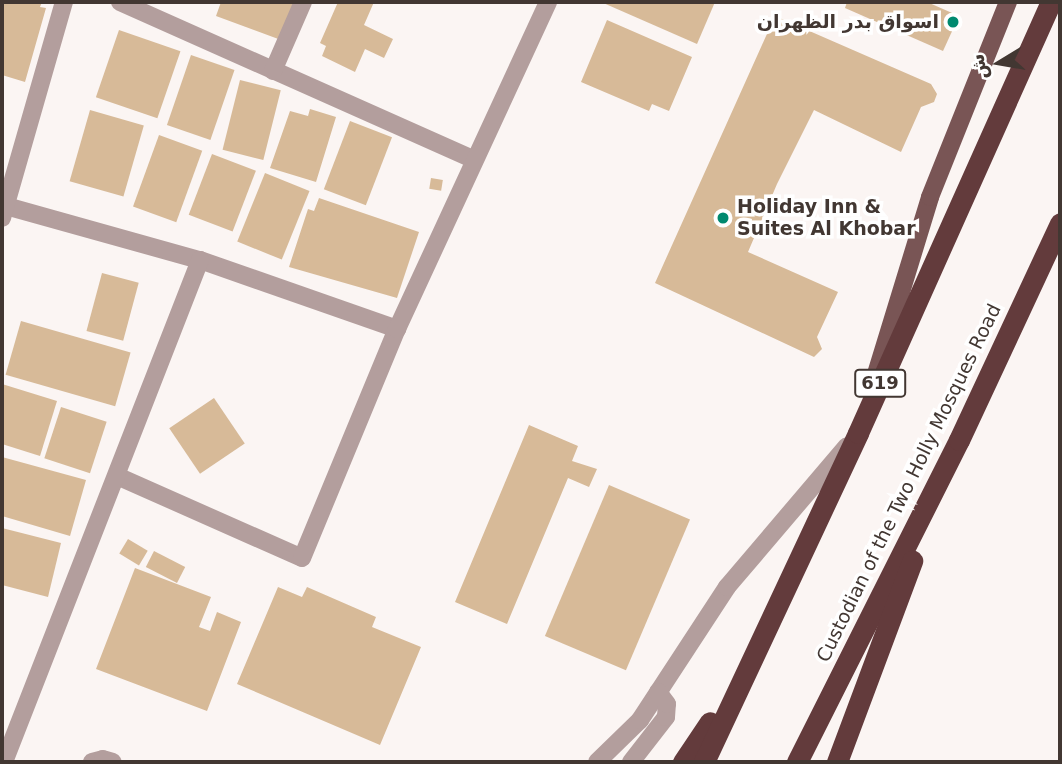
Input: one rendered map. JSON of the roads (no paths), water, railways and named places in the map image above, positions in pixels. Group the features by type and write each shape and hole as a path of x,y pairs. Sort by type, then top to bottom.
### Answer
{"highway":[{"name":"619","path":"704,762 750,657 858,433 1051,2"},
{"name":"Custodian of the Two Holly Mosques Road","path":"797,762 959,440 1060,222"},
{"path":"837,762 959,440"},
{"path":"683,762 750,657"}],"main road":[{"path":"858,433 930,197 1008,2"}],"street":[{"path":"64,2 4,212 200,260 397,329"},
{"path":"120,2 473,159"},
{"path":"273,71 303,2"},
{"path":"117,476 302,558 397,329 473,159 548,2"},
{"path":"5,762 200,260"},
{"path":"597,762 640,720 727,587 858,433"},
{"path":"631,762 666,717 667,704 658,692"},
{"path":"92,762 103,759 113,762"}],"place":[{"name":"اسواق بدر الظهران","path":"953,22"},
{"name":"Holiday Inn & Suites Al Khobar","path":"723,218"}]}
